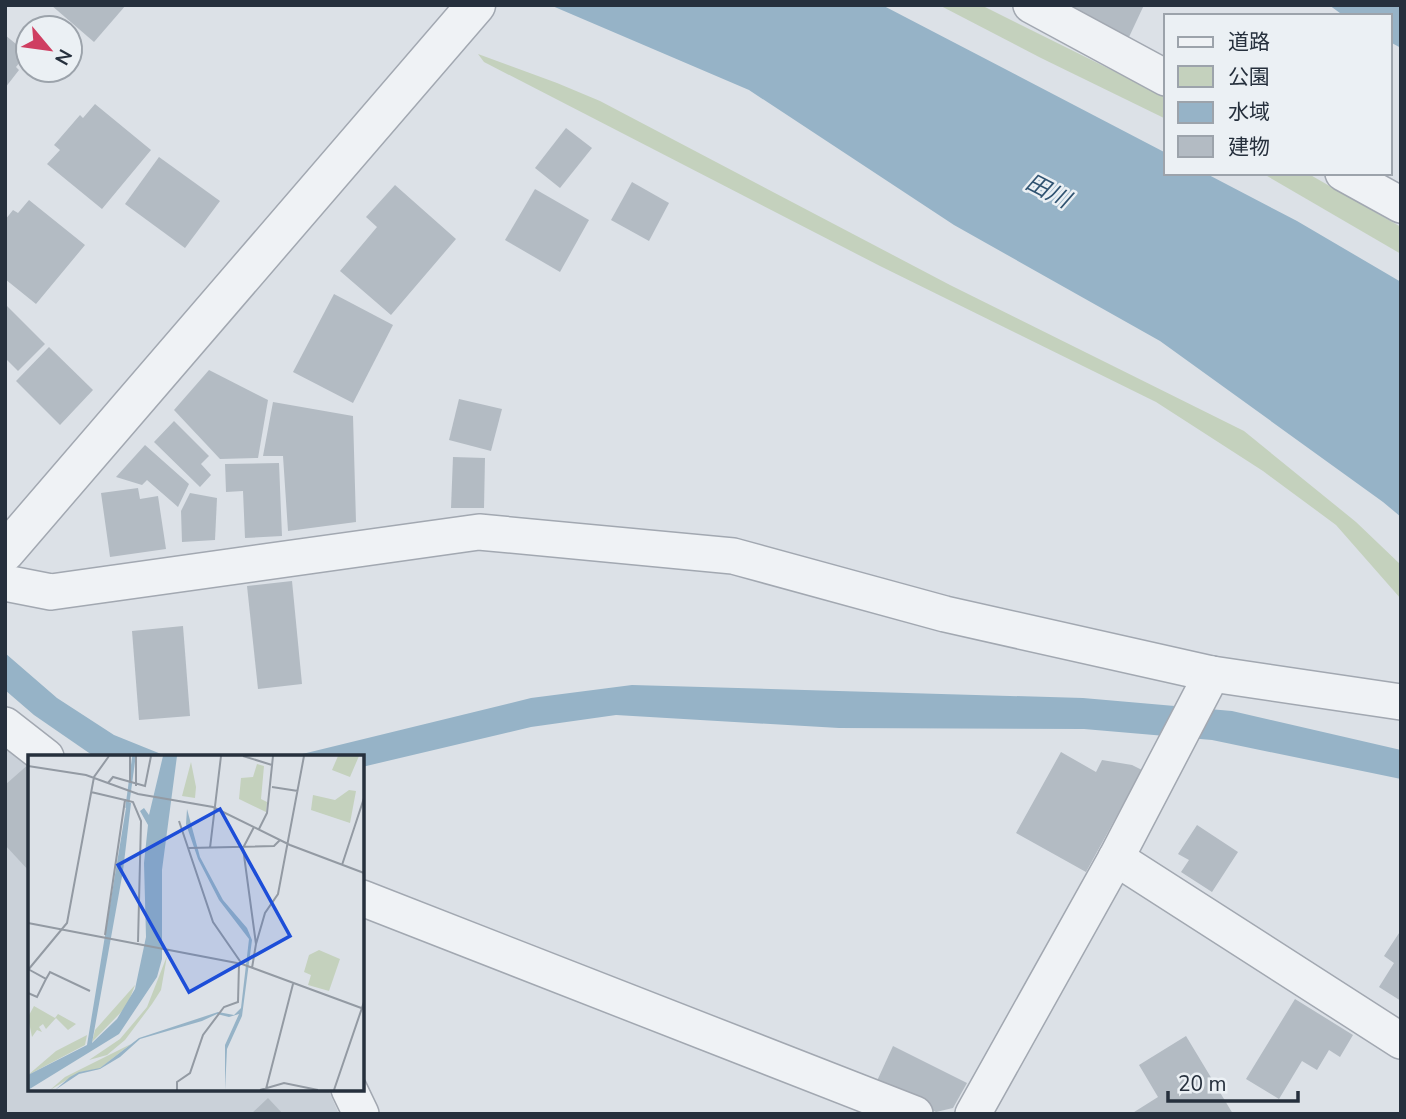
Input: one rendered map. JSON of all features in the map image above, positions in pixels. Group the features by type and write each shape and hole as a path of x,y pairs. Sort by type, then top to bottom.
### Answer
{"street":[{"path":"1031,5 1164,77"},
{"path":"5,552 467,15"},
{"path":"1347,175 1401,205"},
{"path":"5,583 51,592 479,532 733,556 945,614 1212,674 1401,702"},
{"path":"973,1114 1116,858 1212,674"},
{"path":"5,725 43,755"},
{"path":"1116,858 1401,1041"},
{"path":"364,899 915,1114"},
{"path":"350,1091 361,1114"}],"shaded area":[{"path":"5,741 28,760 28,1091 329,1091 339,1114 5,1114"}],"green space":[{"path":"939,5 981,5 1164,96 1164,118"},
{"path":"478,54 600,101 950,285 1244,431 1356,522 1401,565 1401,599 1336,525 1263,471 1156,402 880,266 484,62"},
{"path":"1265,175 1310,175 1401,227 1401,254"}],"water":[{"name":"田川","path":"550,5 882,5 1164,152 1164,175 1209,175 1297,221 1401,282 1401,517 1160,341 954,225 749,90"},
{"path":"1329,5 1401,5 1401,48 1392,43 1392,14 1341,14"},
{"path":"5,653 57,698 114,735 164,755 92,755 34,715 5,690"},
{"path":"632,685 1083,698 1232,711 1401,750 1401,779 1212,740 1084,729 839,728 616,715 531,727 364,767 364,755 298,755 531,698"}],"building":[{"path":"51,5 126,5 94,42 84,33 84,14 61,14"},
{"path":"1062,5 1144,5 1129,37"},
{"path":"5,35 14,42 14,76 5,88"},
{"path":"95,104 151,150 102,209 47,164 60,150 54,145 80,115 83,118"},
{"path":"566,128 592,148 560,188 535,168"},
{"path":"159,157 220,201 185,248 125,204"},
{"path":"632,182 669,203 649,241 611,220"},
{"path":"395,185 456,239 391,315 340,271 377,227 366,217"},
{"path":"535,189 589,220 560,272 505,240"},
{"path":"29,200 85,245 36,304 5,279 5,220 13,210 18,213"},
{"path":"334,294 393,325 353,403 293,372"},
{"path":"5,304 45,344 18,371 5,358"},
{"path":"49,347 93,390 60,425 16,381"},
{"path":"209,370 268,400 258,458 220,459 174,410"},
{"path":"459,399 502,409 491,451 449,440"},
{"path":"273,402 353,416 356,522 288,531 283,456 263,456"},
{"path":"174,421 209,456 201,464 211,475 200,487 154,442"},
{"path":"145,445 189,484 178,507 147,480 142,485 116,477"},
{"path":"453,457 485,458 484,508 451,508"},
{"path":"279,463 282,536 245,538 243,491 226,492 225,464"},
{"path":"138,488 140,499 158,496 166,549 110,557 101,493"},
{"path":"190,493 217,498 215,540 182,542 181,511"},
{"path":"292,581 302,684 258,689 247,586"},
{"path":"183,626 190,716 139,720 132,631"},
{"path":"1061,752 1096,772 1102,760 1132,765 1142,770 1086,872 1016,833"},
{"path":"28,765 28,870 5,845 5,785"},
{"path":"1197,825 1238,852 1212,892 1181,872 1189,860 1178,854"},
{"path":"1401,930 1401,1001 1379,987 1394,963 1384,956"},
{"path":"1295,999 1353,1035 1340,1057 1329,1050 1317,1070 1302,1061 1279,1099 1246,1079"},
{"path":"1186,1036 1233,1114 1131,1114 1158,1097 1139,1065"},
{"path":"893,1046 967,1083 953,1108 936,1112 876,1083"},
{"path":"268,1098 283,1114 251,1114"}]}
